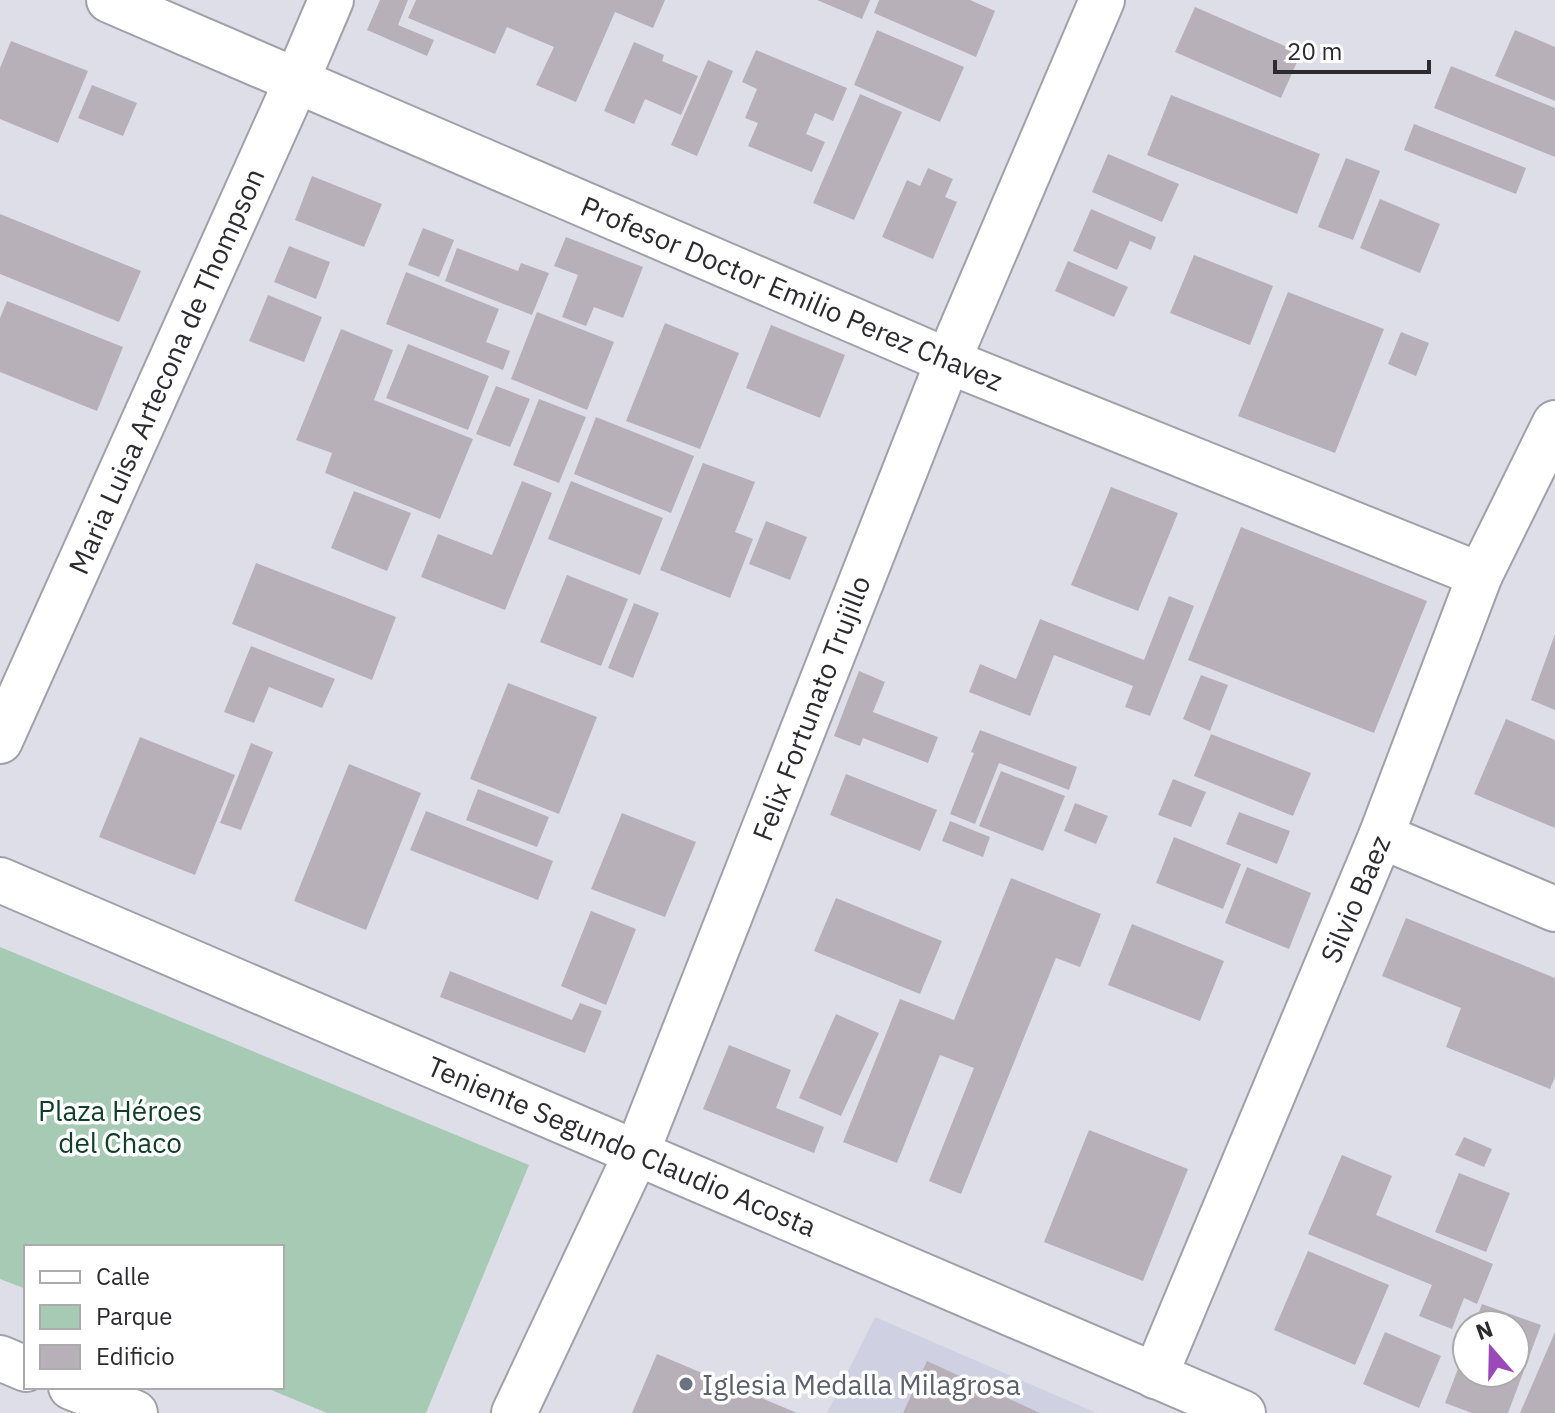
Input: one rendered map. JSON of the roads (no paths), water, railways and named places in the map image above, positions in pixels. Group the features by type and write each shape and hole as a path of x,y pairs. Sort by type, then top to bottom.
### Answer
{"street":[{"name":"Profesor Doctor Emilio Perez Chavez","path":"109,0 948,361 1480,575"},
{"name":"Maria Luisa Artecona de Thompson","path":"0,741 331,0"},
{"name":"Felix Fortunato Trujillo","path":"514,1413 637,1152 948,361 1102,0"},
{"name":"Silvio Baez","path":"1155,1376 1381,836 1480,575 1555,423"},
{"path":"1381,836 1555,909"},
{"name":"Teniente Segundo Claudio Acosta","path":"0,880 1243,1413"},
{"path":"0,1358 24,1368"},
{"path":"76,1389 135,1413"}],"place":[{"name":"Iglesia Medalla Milagrosa","path":"686,1384"}],"park label":[{"name":"Plaza Héroes del Chaco","path":"120,1126"}]}
